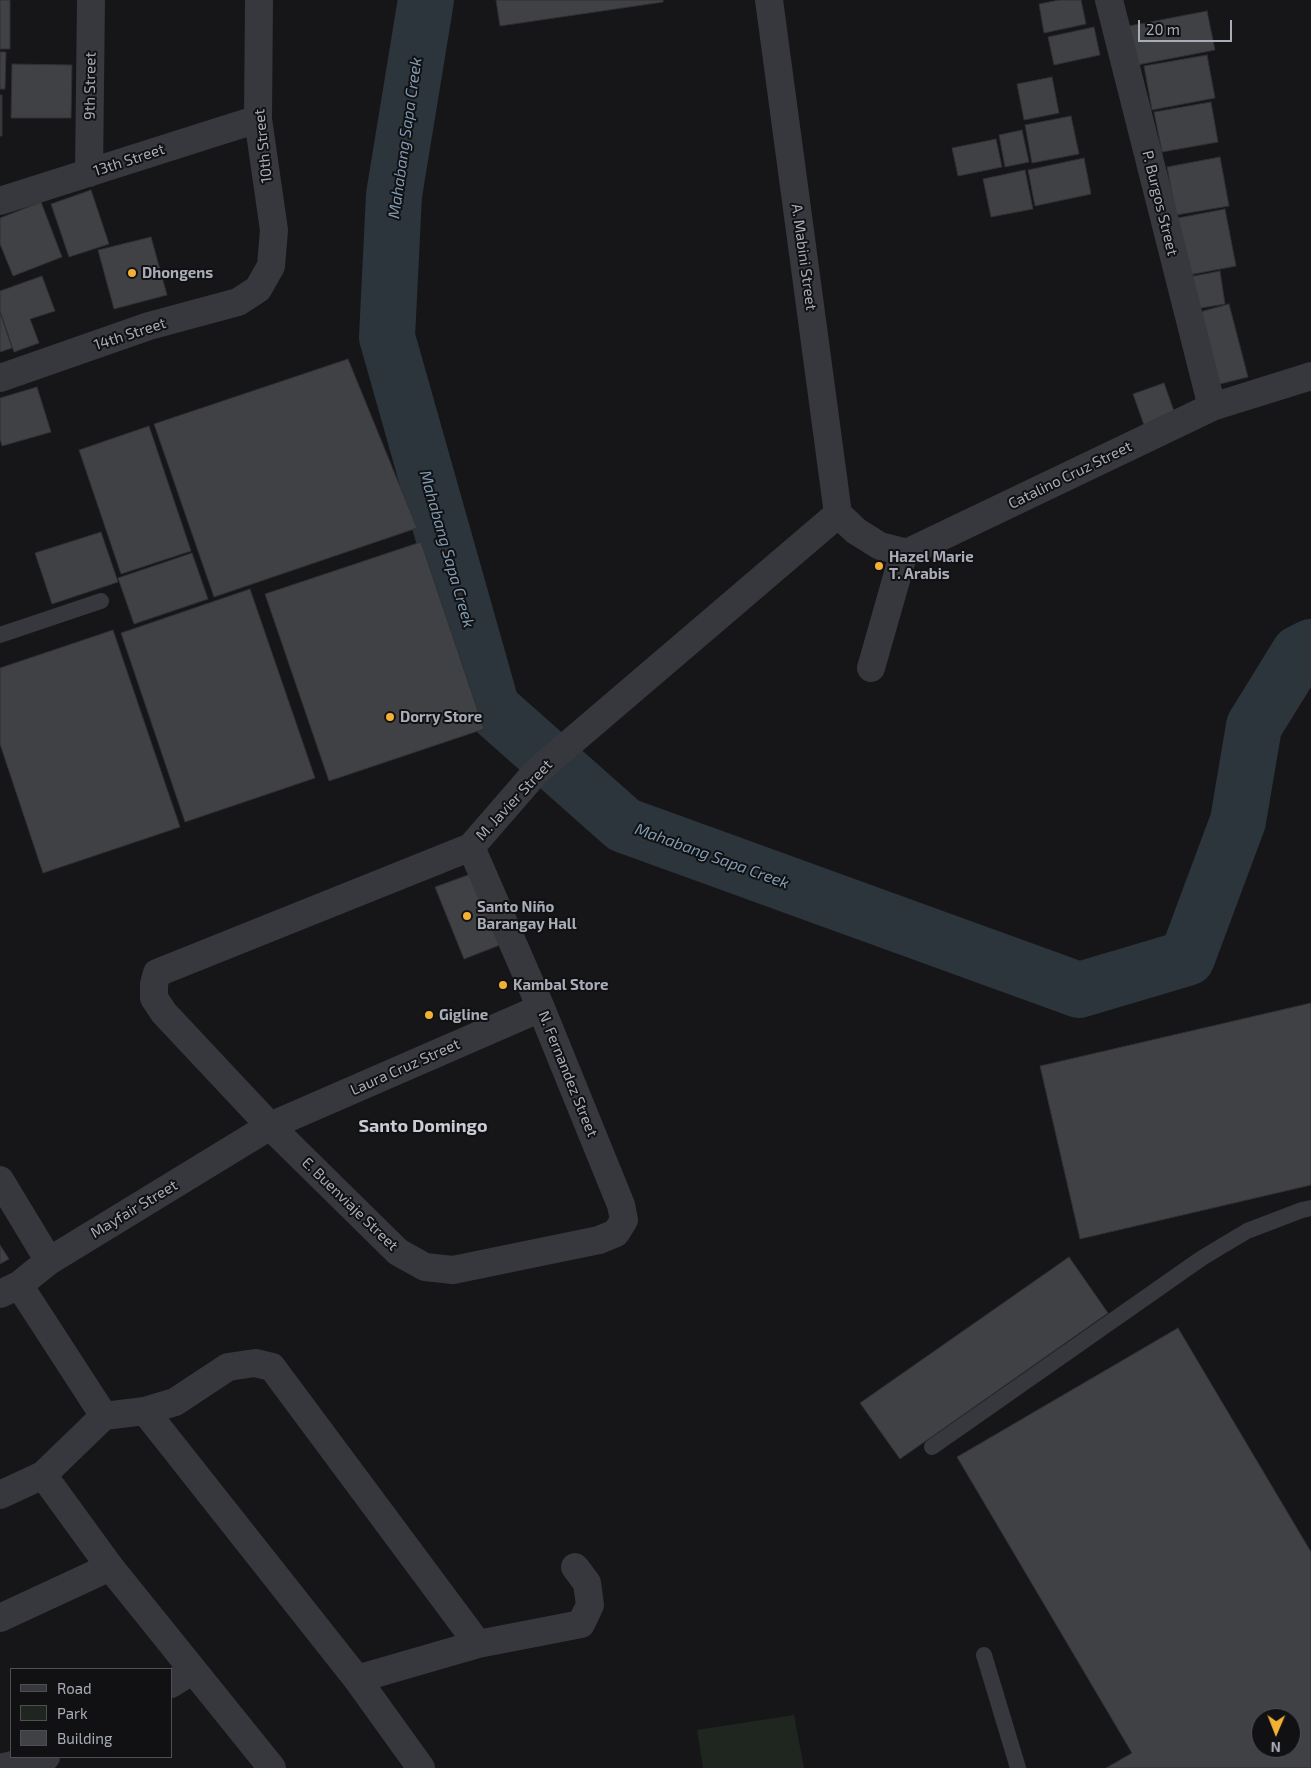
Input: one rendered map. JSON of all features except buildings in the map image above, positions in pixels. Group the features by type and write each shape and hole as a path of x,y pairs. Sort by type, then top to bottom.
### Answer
{"street":[{"name":"9th Street","path":"89,173 91,0"},
{"name":"10th Street","path":"258,289 271,266 274,230 258,119 259,0"},
{"name":"A. Mabini Street","path":"769,0 838,514"},
{"name":"P. Burgos Street","path":"1109,0 1212,406"},
{"name":"13th Street","path":"0,201 258,119"},
{"name":"14th Street","path":"0,378 150,326 238,302 258,289"},
{"name":"Catalino Cruz Street","path":"904,552 911,552 1212,406 1311,376"},
{"path":"838,514 856,531 880,546 904,552 871,668"},
{"name":"M. Javier Street","path":"157,973 471,847 536,772 838,514"},
{"name":"N. Fernandez Street","path":"471,847 541,1008 621,1206 624,1220"},
{"name":"E. Buenviaje Street","path":"157,973 154,984 154,998 164,1013 270,1126 398,1252 425,1266 453,1270 600,1240 616,1233 624,1220"},
{"name":"Laura Cruz Street","path":"270,1126 541,1008"},
{"name":"Mayfair Street","path":"9,1290 49,1261 270,1126"},
{"path":"0,1180 49,1261"},
{"path":"9,1290 104,1416"},
{"path":"0,1495 44,1475 104,1416 145,1411 176,1402 228,1367 254,1363 272,1367 478,1644"},
{"path":"145,1411 357,1679 421,1768"},
{"path":"44,1475 110,1566 182,1677 271,1768"},
{"path":"0,1618 110,1566"},
{"path":"357,1679 478,1644 581,1624 590,1605 588,1583 575,1568"},
{"path":"0,1768 42,1758"}],"lane":[{"path":"0,635 101,601"},
{"path":"932,1447 1202,1258 1247,1231 1311,1208"},
{"path":"984,1655 1018,1768"}],"green space":[{"path":"794,1715 804,1768 703,1768 697,1730"}],"waterway":[{"name":"Mahabang Sapa Creek","path":"426,0 394,195 387,337 492,708 624,825 1079,990 1187,958 1238,821 1254,726 1299,653 1311,647"}],"place":[{"name":"Dhongens","path":"132,273"},
{"name":"Hazel Marie T. Arabis","path":"879,566"},
{"name":"Dorry Store","path":"390,717"},
{"name":"Santo Niño Barangay Hall","path":"467,916"},
{"name":"Kambal Store","path":"503,985"},
{"name":"Gigline","path":"429,1015"}],"district":[{"name":"Santo Domingo","path":"423,1126"}]}
